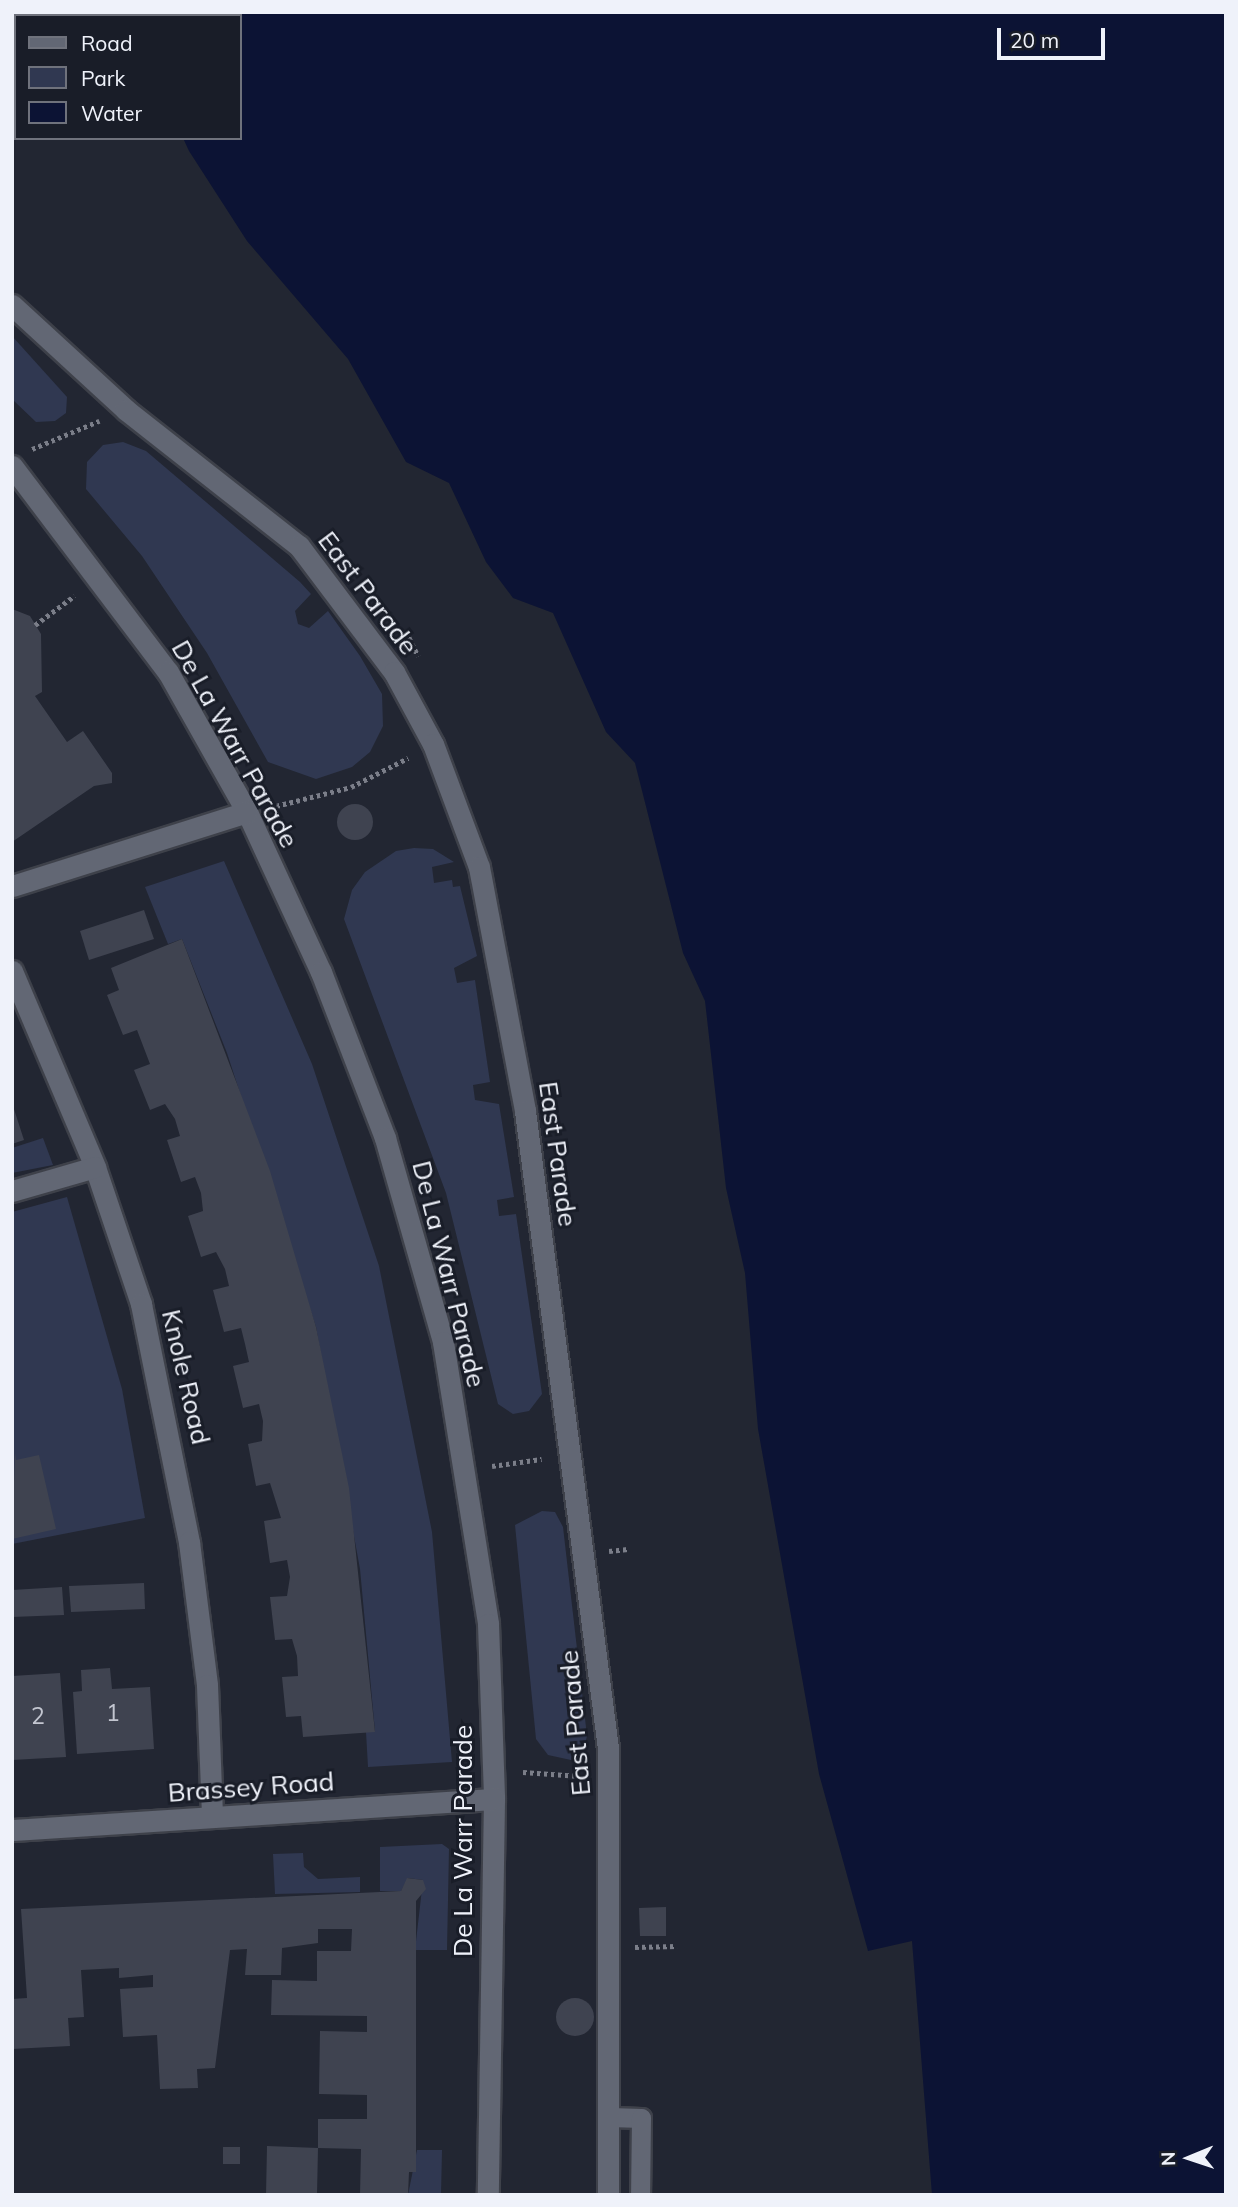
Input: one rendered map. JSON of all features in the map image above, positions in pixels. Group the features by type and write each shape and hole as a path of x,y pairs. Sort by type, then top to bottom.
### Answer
{"street":[{"name":"East Parade","path":"12,305 126,410 299,546 394,672 433,744 479,867 507,994 571,1454 610,1779 613,1947 608,2195"},
{"name":"De La Warr Parade","path":"19,459 168,672 247,812 321,972 385,1138 443,1342 488,1624 494,1770 488,2195"},
{"path":"12,886 247,812"},
{"name":"Knole Road","path":"12,971 95,1167 141,1304 174,1446 206,1685 212,1817"},
{"path":"12,1191 95,1167"},
{"name":"Brassey Road","path":"12,1830 494,1799"}],"lane":[{"path":"610,2117 641,2118 640,2195"}],"path":[{"path":"19,459 126,410"},
{"path":"35,625 100,578"},
{"path":"247,812 351,787 433,744"},
{"path":"465,1471 571,1454"},
{"path":"494,1770 610,1779"},
{"path":"613,1947 677,1946"}],"green space":[{"path":"12,336 67,397 66,413 55,421 36,422 12,399"},
{"path":"123,442 146,451 300,582 311,594 295,611 298,624 309,628 328,611 360,656 382,694 383,726 370,752 352,767 316,779 268,762 207,653 142,556 86,489 87,462 103,445"},
{"path":"433,849 454,862 432,867 434,883 452,880 453,887 460,886 477,956 454,968 457,983 475,980 490,1082 473,1085 475,1100 499,1104 514,1197 497,1200 499,1216 516,1214 542,1394 529,1411 513,1414 498,1404 446,1193 344,919 352,890 365,872 396,851"},
{"path":"224,861 312,1064 379,1266 432,1532 452,1762 368,1767 366,1732 375,1731 360,1569 316,1327 227,1053 182,939 168,944 145,887"},
{"path":"43,1138 53,1165 12,1173 12,1148"},
{"path":"67,1197 122,1389 145,1518 12,1544 12,1212"},
{"path":"542,1511 555,1512 563,1527 587,1736 583,1752 571,1760 548,1755 536,1739 515,1525"},
{"path":"442,1844 449,1849 447,1950 415,1950 423,1880 408,1878 401,1891 380,1891 380,1847"},
{"path":"303,1853 304,1867 318,1879 360,1877 360,1892 275,1894 273,1854"},
{"path":"417,2150 442,2150 441,2195 408,2195"}],"water":[{"path":"79,12 1226,12 1226,2195 932,2195 912,1941 868,1951 819,1774 758,1429 745,1273 726,1188 705,1001 683,953 635,763 606,732 553,613 513,598 486,562 449,483 406,462 348,359 247,241 189,151 184,140 242,140 242,14"}],"building":[{"path":"12,609 30,616 41,634 42,692 35,696 67,742 83,731 112,773 112,783 94,786 12,842"},
{"path":"355,804 368,809 373,822 368,835 355,840 342,835 337,822 342,809"},
{"path":"144,910 154,939 89,960 80,931"},
{"path":"182,939 270,1171 316,1327 349,1488 375,1732 303,1737 301,1716 286,1717 282,1677 298,1676 297,1656 292,1639 275,1640 270,1597 287,1596 290,1577 287,1560 270,1563 264,1521 281,1518 270,1483 256,1486 248,1444 262,1441 263,1421 259,1404 243,1408 233,1366 249,1362 245,1344 241,1328 224,1332 213,1290 229,1286 225,1269 216,1252 201,1257 188,1216 203,1211 201,1193 195,1177 181,1182 167,1140 180,1136 175,1119 165,1104 150,1110 134,1070 150,1064 137,1030 123,1035 107,995 119,990 111,968"},
{"path":"12,1103 24,1140 12,1144"},
{"path":"15,1453 16,1460 39,1455 56,1529 12,1539"},
{"path":"144,1583 145,1609 71,1612 69,1586"},
{"path":"62,1587 64,1615 12,1617 12,1590"},
{"path":"110,1668 112,1689 150,1687 154,1749 77,1754 73,1692 82,1691 81,1670"},
{"path":"60,1673 66,1757 12,1760 12,1676"},
{"path":"407,1878 423,1880 426,1889 416,1901 416,2172 409,2172 408,2195 360,2195 361,2149 318,2148 318,2119 367,2119 367,2095 319,2094 320,2031 367,2032 367,2016 271,2015 272,1980 317,1981 317,1951 351,1951 352,1929 318,1929 318,1943 282,1948 281,1975 245,1975 247,1949 230,1950 215,2068 197,2069 198,2088 160,2089 157,2035 123,2037 120,1989 153,1987 153,1975 119,1978 119,1968 81,1970 84,2017 68,2018 70,2046 12,2049 12,1999 27,1998 21,1909 401,1891"},
{"path":"666,1907 666,1936 640,1936 639,1908"},
{"path":"575,1998 588,2004 594,2017 588,2030 575,2036 562,2030 556,2017 562,2004"},
{"path":"267,2146 318,2148 317,2195 266,2195"},
{"path":"223,2147 240,2147 240,2164 223,2164"}]}
